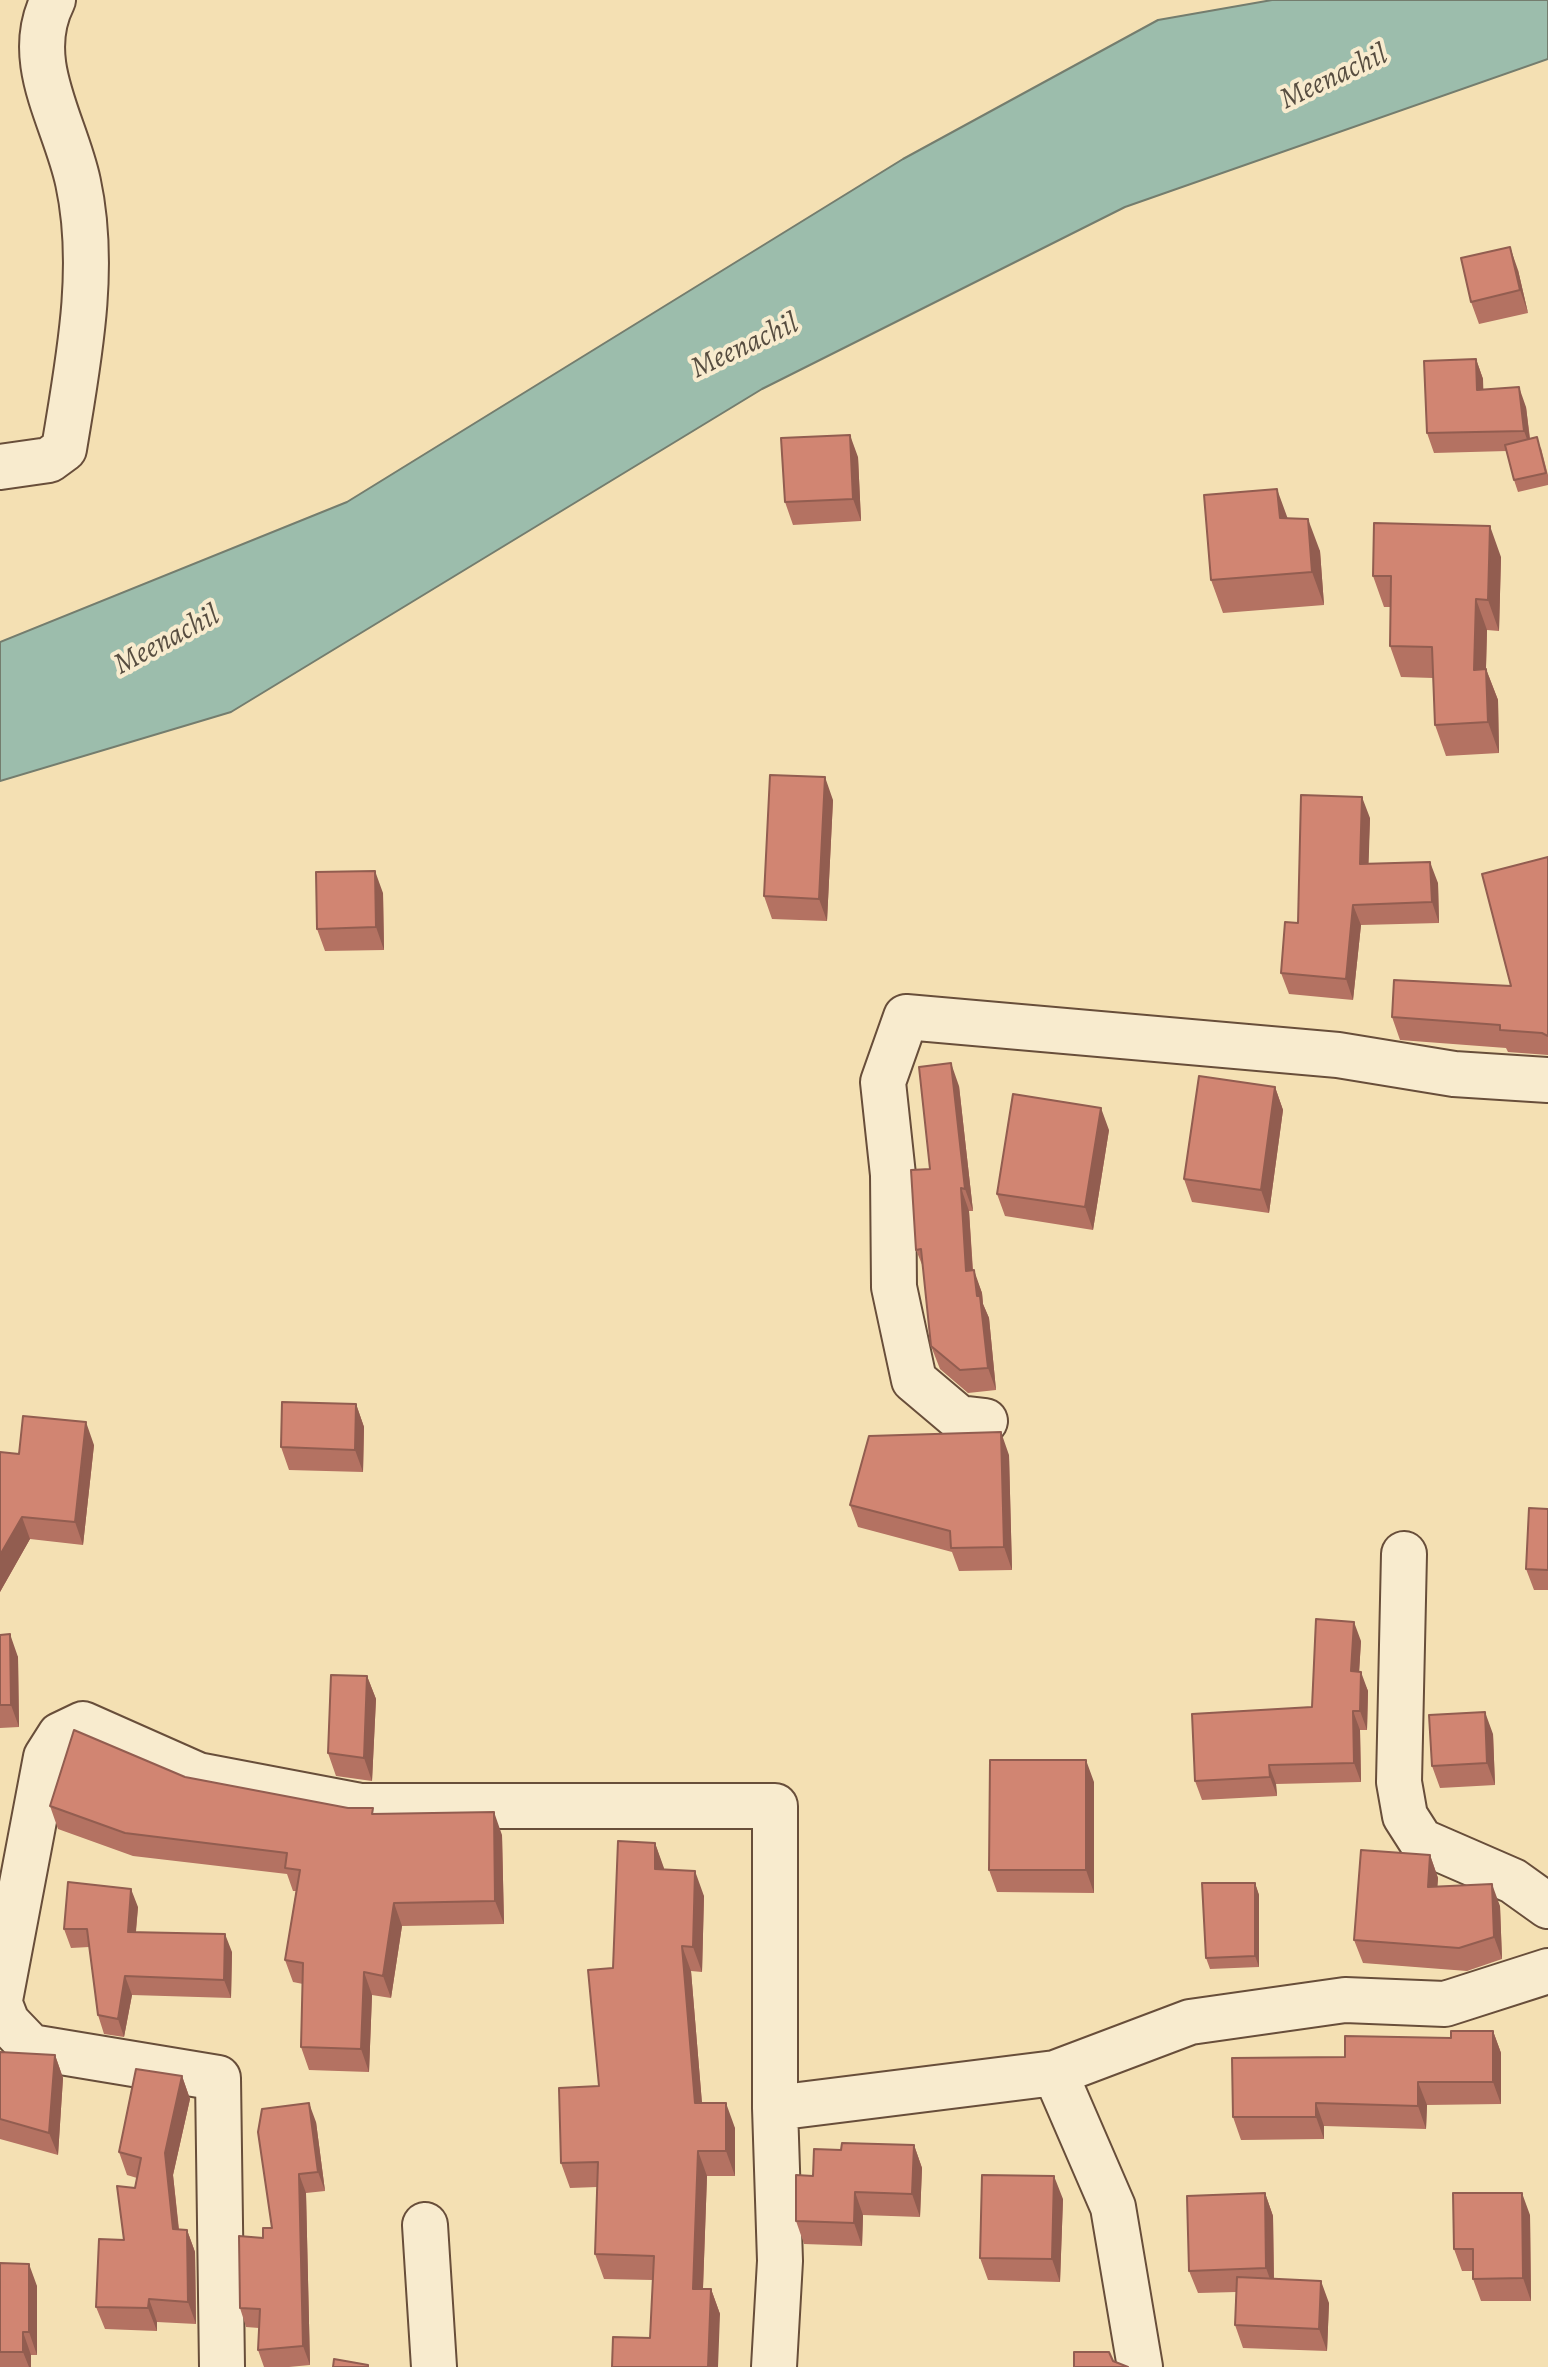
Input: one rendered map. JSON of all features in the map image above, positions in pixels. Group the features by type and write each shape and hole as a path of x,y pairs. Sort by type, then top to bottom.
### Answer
{"street":[{"path":"0,467 49,460 64,449 81,343 85,249 78,183 41,62 40,33 53,0"},
{"path":"985,1421 959,1418 914,1380 894,1287 893,1175 883,1082 906,1017 1290,1050 1454,1074 1548,1080"},
{"path":"1404,1554 1399,1782 1405,1816 1421,1841 1513,1881 1548,1906"},
{"path":"210,2363 218,2078 31,2047 7,2022 0,2002 46,1757 60,1735 83,1724 198,1775 361,1806 775,1806 775,2108 780,2261 774,2367"},
{"path":"775,2108 1055,2073 1190,2022 1345,2000 1445,2004 1548,1971"},
{"path":"1055,2073 1113,2207 1140,2367"},
{"path":"425,2225 434,2367"}],"water":[{"name":"Meenachil","path":"1272,0 1548,0 1548,59 1125,207 762,389 231,712 0,781 0,642 347,502 903,159 1158,20"}],"building":[{"path":"1510,247 1520,290 1471,302 1461,258"},
{"path":"1476,359 1477,390 1519,387 1524,431 1427,433 1424,361"},
{"path":"850,435 853,499 785,502 781,438"},
{"path":"1537,437 1546,473 1514,480 1505,445"},
{"path":"1277,489 1280,518 1308,519 1312,572 1211,580 1204,495"},
{"path":"1374,523 1490,526 1488,600 1476,599 1474,670 1486,669 1488,722 1435,725 1432,647 1390,646 1391,576 1373,576"},
{"path":"770,775 825,777 819,899 764,896"},
{"path":"1301,795 1362,797 1360,864 1430,862 1432,902 1353,905 1346,979 1281,973 1285,922 1298,923"},
{"path":"1548,857 1548,1036 1500,1030 1500,1025 1392,1017 1394,980 1511,986 1482,874"},
{"path":"375,871 376,927 317,929 316,872"},
{"path":"951,1063 965,1189 961,1188 966,1271 974,1270 977,1296 980,1296 988,1368 960,1370 931,1346 921,1249 916,1250 911,1170 930,1169 919,1067"},
{"path":"1199,1076 1275,1087 1261,1190 1184,1179"},
{"path":"1013,1094 1101,1108 1085,1207 997,1194"},
{"path":"282,1402 356,1404 355,1450 281,1447"},
{"path":"23,1416 86,1422 75,1522 22,1517 0,1555 0,1452 19,1454"},
{"path":"1001,1432 1004,1547 951,1548 950,1531 850,1505 869,1436"},
{"path":"1529,1508 1548,1509 1548,1570 1526,1569"},
{"path":"1316,1619 1354,1622 1351,1671 1361,1672 1360,1711 1353,1711 1354,1763 1269,1765 1270,1777 1195,1781 1192,1714 1312,1707"},
{"path":"10,1634 11,1705 0,1705 0,1635"},
{"path":"331,1675 367,1676 364,1758 328,1753"},
{"path":"1485,1712 1487,1763 1432,1766 1429,1715"},
{"path":"74,1730 185,1777 348,1808 373,1808 372,1814 494,1812 495,1901 394,1903 383,1976 364,1972 361,2049 301,2047 303,1963 285,1960 300,1870 285,1868 287,1853 125,1833 50,1806"},
{"path":"990,1760 1086,1760 1086,1870 989,1870"},
{"path":"618,1841 655,1843 655,1869 695,1871 693,1947 682,1946 695,2103 726,2103 726,2151 698,2151 693,2289 711,2289 708,2367 612,2367 613,2337 650,2338 654,2256 595,2254 598,2162 561,2163 559,2088 599,2086 588,1970 613,1968"},
{"path":"1361,1850 1430,1855 1428,1887 1492,1884 1494,1937 1459,1948 1354,1940"},
{"path":"68,1882 131,1889 128,1932 225,1934 224,1980 125,1976 118,2019 98,2015 87,1929 64,1929"},
{"path":"1202,1883 1255,1883 1255,1956 1206,1958"},
{"path":"1451,2031 1493,2031 1493,2082 1418,2082 1418,2106 1316,2103 1316,2117 1233,2117 1232,2058 1345,2057 1345,2036 1451,2038"},
{"path":"0,2052 55,2055 49,2133 0,2119"},
{"path":"136,2069 182,2076 165,2153 173,2229 187,2230 188,2302 149,2299 148,2308 96,2307 99,2239 124,2240 117,2186 135,2188 141,2158 119,2152"},
{"path":"309,2103 318,2172 299,2174 303,2346 258,2350 260,2309 240,2308 239,2236 263,2238 263,2228 272,2228 258,2132 262,2109"},
{"path":"842,2143 914,2145 912,2194 855,2192 854,2223 796,2221 796,2175 813,2176 814,2149 841,2150"},
{"path":"982,2175 1054,2176 1052,2259 980,2258"},
{"path":"1265,2193 1266,2268 1189,2271 1187,2196"},
{"path":"1453,2193 1522,2193 1523,2278 1473,2279 1473,2249 1454,2249"},
{"path":"0,2263 29,2264 29,2332 23,2332 23,2352 0,2352"},
{"path":"1237,2277 1321,2281 1319,2329 1235,2325"},
{"path":"1074,2352 1109,2352 1113,2361 1128,2367 1074,2367"},
{"path":"334,2359 368,2365 368,2367 333,2367"}]}
